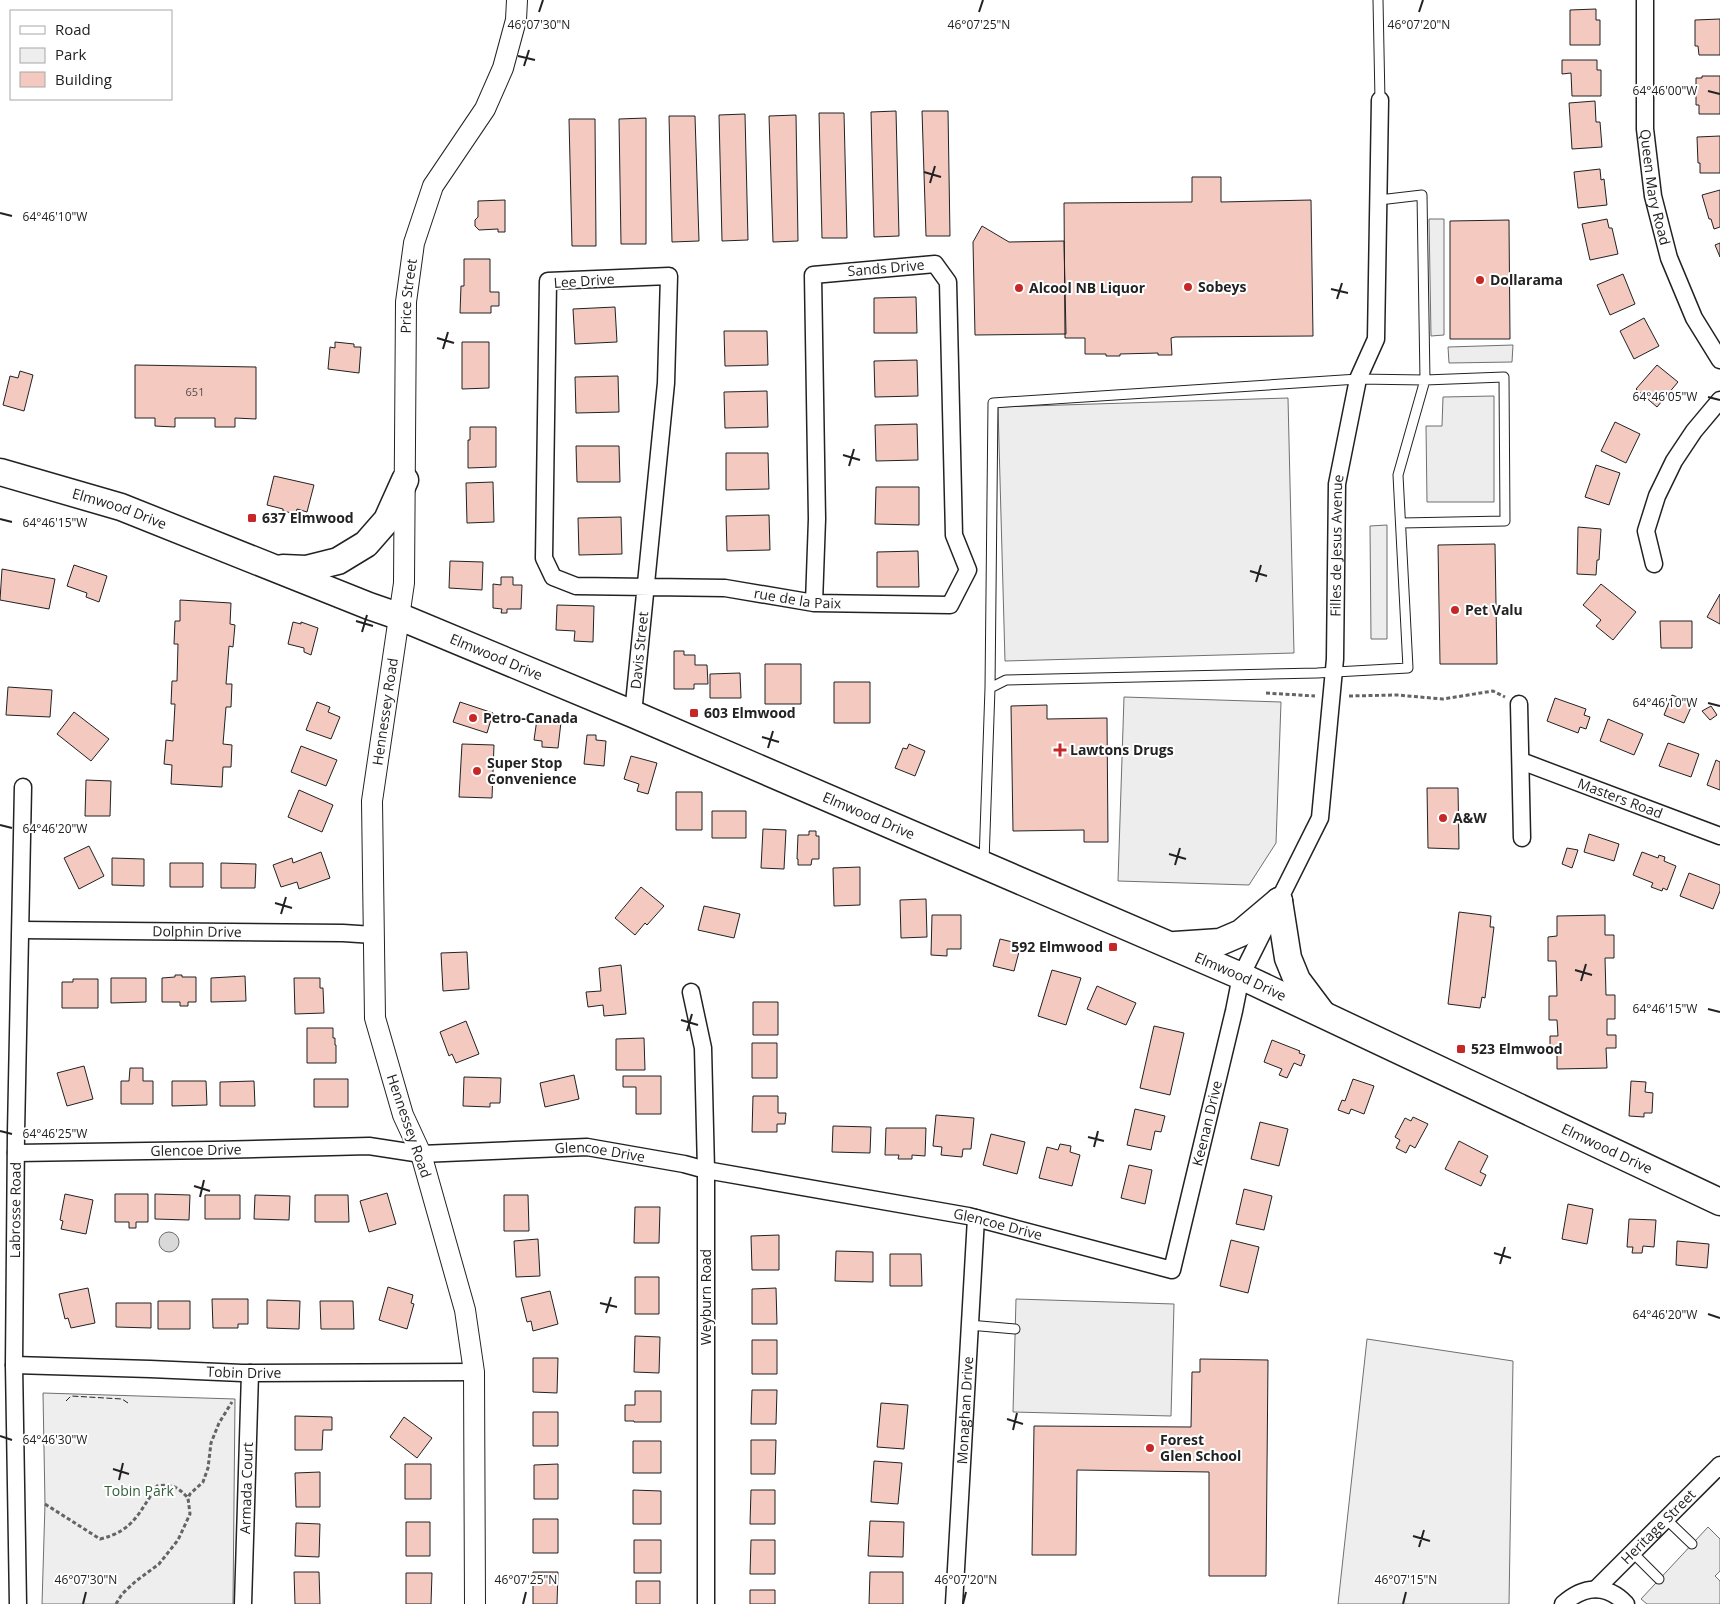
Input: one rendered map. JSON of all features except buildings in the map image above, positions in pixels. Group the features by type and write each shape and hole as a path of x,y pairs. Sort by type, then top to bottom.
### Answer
{"main road":[{"name":"Elmwood Drive","path":"0,472 121,507 398,616 633,714 1241,976 1720,1202"},
{"path":"273,567 306,569 338,561 366,544 387,520 405,480"},
{"path":"1169,945 1220,942 1241,933 1279,901"},
{"path":"1279,901 1288,958 1297,980 1323,1015"}],"street":[{"name":"Price Street","path":"398,616 404,583 406,302 414,243 433,186 485,109 503,68 516,20 517,0"},
{"name":"Queen Mary Road","path":"1645,0 1645,130 1653,196 1669,258 1694,318 1720,360"},
{"name":"Filles de Jesus Avenue","path":"1241,976 1320,818 1334,672 1337,484 1358,379 1376,339 1380,100"},
{"name":"Sands Drive","path":"814,603 817,519 814,274 935,264 948,282 954,535 968,570 950,605"},
{"name":"Lee Drive","path":"669,276 666,383 646,588 576,586 553,577 544,558 548,281 669,276"},
{"path":"1654,564 1646,530 1657,496 1674,461 1694,431 1720,400"},
{"name":"rue de la Paix","path":"646,588 725,588 814,603 950,605"},
{"name":"Davis Street","path":"633,714 646,588"},
{"name":"Hennessey Road","path":"398,616 372,801 375,1018 403,1115 421,1154 465,1310 474,1372 475,1604"},
{"path":"1519,704 1522,838"},
{"name":"Masters Road","path":"1521,761 1720,836"},
{"name":"Labrosse Road","path":"18,1604 14,1365 23,787"},
{"name":"Dolphin Drive","path":"21,930 343,933 374,935"},
{"name":"Keenan Drive","path":"1172,1270 1241,976"},
{"name":"Weyburn Road","path":"691,992 703,1048 706,1170 706,1604"},
{"name":"Glencoe Drive","path":"16,1153 369,1146 421,1154 587,1147 976,1218 1172,1270"},
{"name":"Monaghan Drive","path":"954,1604 976,1218"},
{"name":"Tobin Drive","path":"14,1365 250,1373 474,1372"},
{"name":"Armada Court","path":"243,1604 250,1373"},
{"name":"Heritage Street","path":"1563,1604 1572,1596 1584,1590 1596,1589 1720,1465"},
{"path":"1596,1589 1609,1591 1620,1597 1626,1604"}],"lane":[{"path":"1378,0 1380,100"},
{"path":"990,688 1006,680 1334,672 1408,668 1398,474 1425,380 1422,195 1379,200"},
{"path":"984,865 990,688 993,403 1358,379 1425,380 1504,377 1506,521 1401,523"},
{"path":"969,1325 1015,1329"},
{"path":"1666,1519 1692,1544"},
{"path":"1633,1553 1660,1579"}],"path":[{"path":"1266,693 1298,696 1397,695 1444,698 1493,692 1519,704"},
{"path":"188,1498 204,1482 211,1443 226,1410 235,1399"},
{"path":"46,1504 100,1539 111,1536 132,1525 157,1486 168,1484 180,1489 188,1498 190,1514 178,1540 159,1564 122,1594 116,1604"}],"green space":[{"path":"1367,1339 1513,1361 1509,1604 1338,1604"},
{"name":"Tobin Park","path":"43,1393 235,1399 233,1604 42,1604 45,1504"}],"shaded area":[{"path":"1429,219 1444,219 1444,335 1431,336"},
{"path":"1513,345 1512,362 1449,363 1448,347"},
{"path":"1494,396 1494,502 1427,502 1426,426 1442,426 1443,397"},
{"path":"1288,398 1294,653 1005,661 998,407"},
{"path":"1387,525 1387,639 1371,639 1370,526"},
{"path":"1124,697 1281,702 1276,843 1249,885 1118,881"},
{"path":"169,1232 176,1235 179,1242 176,1249 169,1252 162,1249 159,1242 162,1235"},
{"path":"1016,1299 1174,1304 1171,1416 1013,1412"},
{"path":"1708,1527 1720,1539 1720,1571 1715,1576 1720,1581 1720,1604 1647,1604 1641,1599"}],"fence":[{"path":"66,1401 71,1396 122,1399 128,1403"}],"place":[{"name":"Dollarama","path":"1480,280"},
{"name":"Sobeys","path":"1188,287"},
{"name":"Alcool NB Liquor","path":"1019,288"},
{"name":"637 Elmwood","path":"252,518"},
{"name":"Pet Valu","path":"1455,610"},
{"name":"603 Elmwood","path":"694,713"},
{"name":"Petro-Canada","path":"473,718"},
{"name":"Lawtons Drugs","path":"1060,750"},
{"name":"Super Stop Convenience","path":"477,771"},
{"name":"A&W","path":"1443,818"},
{"name":"592 Elmwood","path":"1113,947"},
{"name":"523 Elmwood","path":"1461,1049"},
{"name":"Forest Glen School","path":"1150,1448"}]}
